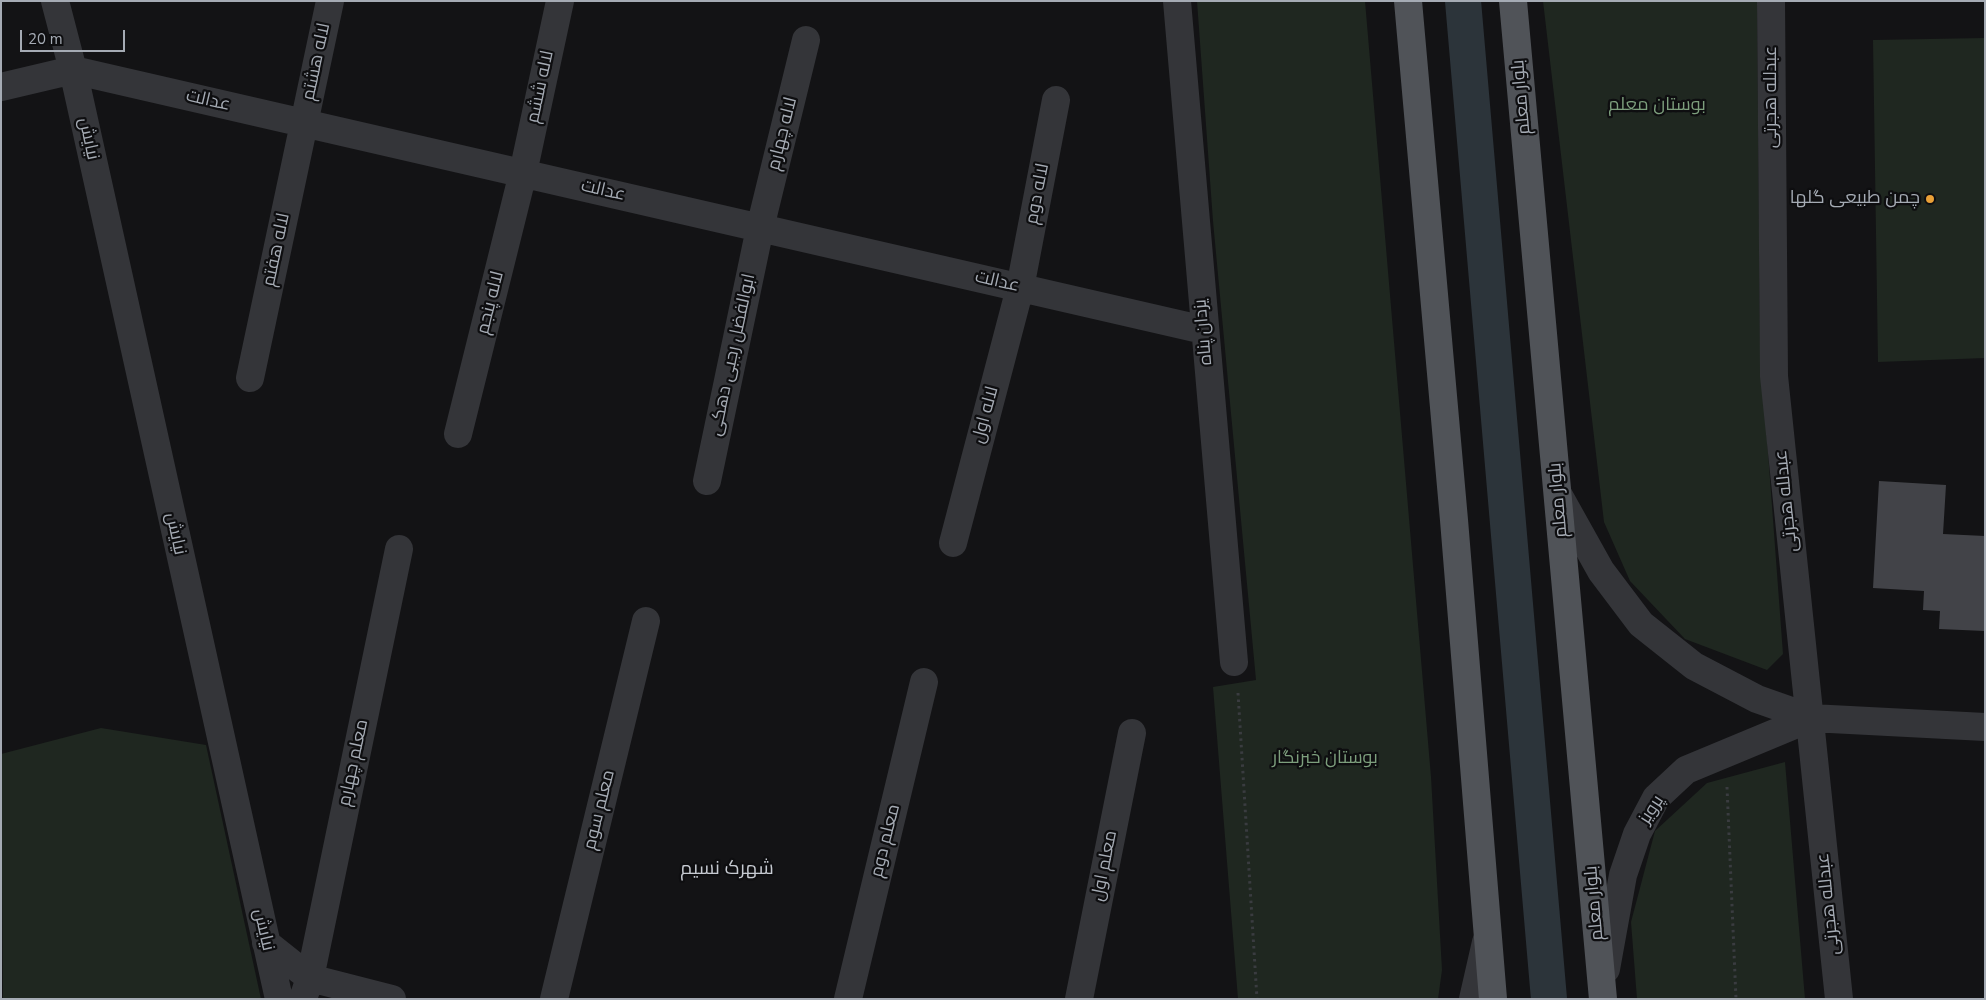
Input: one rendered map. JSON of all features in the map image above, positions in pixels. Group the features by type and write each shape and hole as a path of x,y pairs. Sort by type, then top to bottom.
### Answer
{"main road":[{"path":"1408,1 1454,520 1493,999"},
{"name":"بلوار معلم","path":"1513,1 1603,994"}],"street":[{"name":"نيايش","path":"55,1 73,70 279,999"},
{"name":"لاله هشتم","path":"304,123 330,1"},
{"name":"لاله ششم","path":"523,173 560,1"},
{"name":"یزدان پناه","path":"1177,1 1234,662"},
{"name":"عبدلله هجرتی","path":"1771,1 1774,376 1839,999"},
{"name":"لاله چهارم","path":"760,228 806,40"},
{"name":"عدالت","path":"1,86 73,70 1204,330"},
{"name":"لاله دوم","path":"1020,288 1056,100"},
{"name":"لاله هفتم","path":"250,378 304,123"},
{"name":"لاله پنجم","path":"458,434 523,173"},
{"name":"ابوالفضل رجبی دهکی","path":"707,481 760,228"},
{"name":"لاله اول","path":"954,543 1020,288"},
{"name":"پرویز","path":"1558,494 1601,571 1640,624 1694,666 1757,698 1811,718 1985,727"},
{"name":"معلم چهارم","path":"306,988 399,549"},
{"name":"معلم سوم","path":"554,999 646,621"},
{"name":"معلم دوم","path":"848,999 924,682"},
{"name":"پرویز","path":"1603,994 1610,934 1623,875 1637,834 1656,798 1686,770 1811,718"},
{"name":"معلم اول","path":"1079,999 1132,734"},
{"path":"1473,999 1488,935"},
{"path":"266,943 306,988 392,999"}],"path":[{"path":"1234,662 1241,724 1257,999"},
{"path":"1726,752 1736,999"}],"green space":[{"name":"بوستان خبرنگار","path":"1197,1 1365,1 1431,777 1442,970 1438,999 1238,999 1213,687 1256,680 1213,221"},
{"name":"بوستان معلم","path":"1543,1 1757,1 1760,345 1783,654 1767,670 1685,639 1630,581 1604,522"},
{"name":"چمن طبیعی گلها","path":"1985,38 1985,358 1878,362 1873,40"},
{"path":"101,728 206,745 261,999 3,999 1,754"},
{"path":"1785,762 1805,999 1637,999 1631,922 1655,831 1707,783"}],"building":[{"path":"1879,481 1946,485 1943,534 1985,536 1985,631 1939,629 1940,611 1923,610 1924,591 1873,588"}],"waterway":[{"path":"1463,1 1549,999"}],"place":[{"name":"چمن طبیعی گلها","path":"1930,199"}],"district":[{"name":"شهرک نسیم","path":"727,869"}]}
